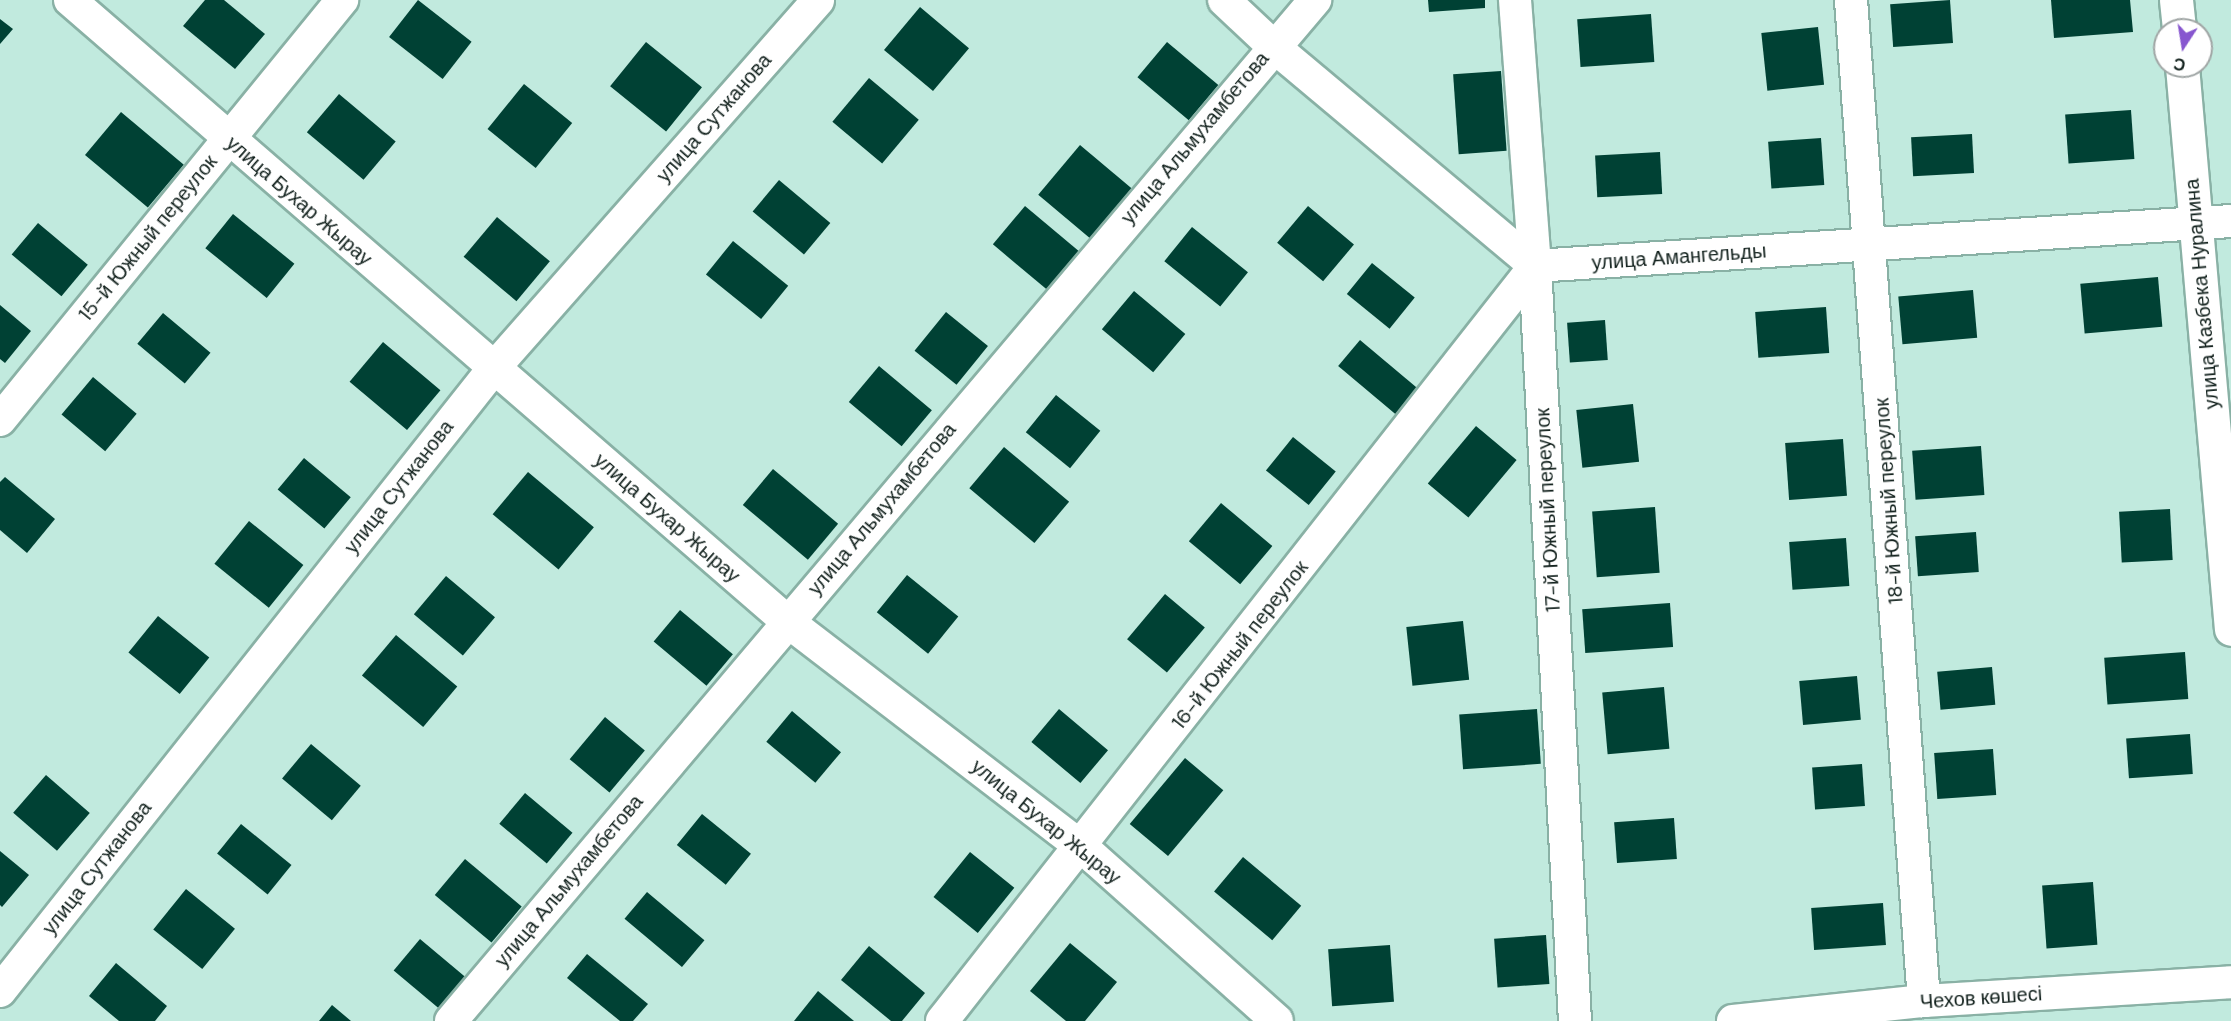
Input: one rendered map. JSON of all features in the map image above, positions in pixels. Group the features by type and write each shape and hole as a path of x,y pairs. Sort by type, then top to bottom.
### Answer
{"street":[{"name":"улица Бухар Жырау","path":"70,0 228,140 787,621 1082,847 1277,1021"},
{"name":"15-й Южный переулок","path":"0,420 342,0"},
{"name":"улица Сутжанова","path":"0,992 494,368 818,0"},
{"path":"1224,0 1273,46 1535,266"},
{"name":"улица Альмухамбетова","path":"451,1021 1273,46 1315,0"},
{"name":"17-й Южный переулок","path":"1515,0 1535,266 1575,1021"},
{"name":"18-й Южный переулок","path":"1851,0 1871,245 1924,1001"},
{"path":"2176,0 2178,18"},
{"name":"улица Казбека Нуралина","path":"2183,78 2231,629"},
{"name":"улица Амангельды","path":"1535,266 2231,221"},
{"name":"16-й Южный переулок","path":"942,1021 1082,847 1535,266"},
{"name":"Чехов көшесі","path":"1733,1021 1924,1001 2231,982"}],"building":[{"path":"205,0 224,0 265,34 235,69 183,26"},
{"path":"418,0 472,42 443,79 389,37"},
{"path":"1428,0 1485,0 1485,8 1429,12"},
{"path":"1950,0 1953,43 1893,47 1890,4"},
{"path":"2051,0 2130,0 2133,32 2054,38"},
{"path":"920,7 969,48 933,91 884,50"},
{"path":"1651,14 1654,62 1581,67 1577,19"},
{"path":"0,19 13,29 0,44"},
{"path":"1818,27 1824,85 1767,91 1761,33"},
{"path":"646,42 702,87 666,132 610,86"},
{"path":"1167,42 1218,85 1189,120 1137,77"},
{"path":"1501,71 1507,151 1459,154 1453,74"},
{"path":"869,78 919,120 882,163 832,122"},
{"path":"524,84 572,123 536,168 487,129"},
{"path":"339,94 396,142 364,180 307,132"},
{"path":"2131,110 2134,159 2069,163 2065,115"},
{"path":"121,112 184,165 148,208 85,155"},
{"path":"1972,134 1974,173 1913,176 1911,137"},
{"path":"1821,138 1824,185 1771,189 1768,142"},
{"path":"1080,145 1137,193 1096,243 1038,195"},
{"path":"1660,152 1662,194 1597,197 1595,155"},
{"path":"779,180 830,223 804,254 753,211"},
{"path":"1025,206 1082,254 1050,292 993,244"},
{"path":"1308,206 1354,245 1323,281 1277,243"},
{"path":"233,214 294,264 267,298 205,248"},
{"path":"497,217 550,261 516,301 464,257"},
{"path":"38,223 88,265 61,296 12,254"},
{"path":"1192,227 1248,272 1220,307 1164,261"},
{"path":"733,241 788,286 761,319 706,274"},
{"path":"1372,263 1415,298 1390,329 1347,294"},
{"path":"2158,277 2162,327 2085,334 2080,284"},
{"path":"1973,290 1977,338 1902,344 1898,297"},
{"path":"1134,291 1185,334 1153,372 1102,329"},
{"path":"0,305 31,331 5,363 0,359"},
{"path":"1826,307 1829,353 1758,358 1755,312"},
{"path":"946,312 988,346 956,385 915,351"},
{"path":"163,313 210,353 185,383 137,344"},
{"path":"1605,320 1608,360 1570,363 1567,323"},
{"path":"1360,340 1419,389 1397,416 1338,366"},
{"path":"383,342 440,390 407,430 350,382"},
{"path":"879,366 932,410 902,446 849,402"},
{"path":"93,377 137,414 105,451 62,415"},
{"path":"1056,395 1100,431 1070,468 1026,432"},
{"path":"1633,404 1639,462 1582,468 1576,410"},
{"path":"1476,426 1517,460 1468,518 1428,483"},
{"path":"1293,437 1336,472 1309,505 1266,470"},
{"path":"1843,439 1847,496 1789,500 1785,443"},
{"path":"1981,446 1984,495 1916,500 1912,451"},
{"path":"1004,447 1069,502 1034,543 969,488"},
{"path":"304,458 351,497 324,529 278,489"},
{"path":"773,469 838,524 808,560 743,505"},
{"path":"528,472 594,527 559,569 493,514"},
{"path":"5,477 55,519 27,553 0,530 0,482"},
{"path":"1221,503 1272,546 1240,584 1189,541"},
{"path":"1655,507 1660,573 1597,577 1592,511"},
{"path":"2170,509 2173,560 2122,563 2119,512"},
{"path":"249,521 303,565 269,608 214,564"},
{"path":"1976,532 1979,572 1918,576 1915,536"},
{"path":"1846,538 1849,586 1792,590 1789,542"},
{"path":"907,575 958,617 928,654 877,612"},
{"path":"446,576 495,617 463,655 414,614"},
{"path":"1165,594 1205,627 1167,673 1127,639"},
{"path":"1670,603 1673,647 1585,653 1582,609"},
{"path":"680,610 733,654 707,686 654,641"},
{"path":"158,616 209,658 180,694 128,653"},
{"path":"1463,621 1469,680 1412,686 1406,627"},
{"path":"396,635 457,686 423,727 362,676"},
{"path":"2185,652 2188,699 2107,705 2104,658"},
{"path":"1992,667 1995,705 1941,710 1937,672"},
{"path":"1857,676 1861,720 1803,725 1799,681"},
{"path":"1664,687 1669,749 1608,754 1602,692"},
{"path":"1059,709 1108,750 1080,783 1031,742"},
{"path":"1537,709 1541,764 1463,769 1459,714"},
{"path":"792,711 841,752 815,783 766,742"},
{"path":"605,717 645,750 609,793 570,759"},
{"path":"2190,734 2193,774 2129,778 2126,738"},
{"path":"311,744 361,786 332,820 282,778"},
{"path":"1993,749 1996,795 1937,799 1934,753"},
{"path":"1185,758 1223,790 1168,856 1130,824"},
{"path":"1862,764 1865,806 1815,809 1812,767"},
{"path":"46,775 90,813 57,851 13,813"},
{"path":"525,793 572,833 547,863 499,824"},
{"path":"702,814 751,854 726,885 677,845"},
{"path":"1674,818 1677,859 1617,863 1614,822"},
{"path":"241,824 292,865 268,894 217,854"},
{"path":"0,851 29,875 2,907 0,905"},
{"path":"970,852 1014,888 978,933 933,897"},
{"path":"1243,857 1301,906 1272,940 1214,891"},
{"path":"465,859 522,907 491,943 435,895"},
{"path":"2093,882 2097,945 2047,948 2042,886"},
{"path":"186,889 235,929 202,969 153,929"},
{"path":"647,892 704,940 682,967 625,919"},
{"path":"1883,903 1886,945 1814,950 1811,908"},
{"path":"1546,935 1549,984 1498,988 1494,939"},
{"path":"420,939 466,978 440,1009 394,970"},
{"path":"1070,943 1117,982 1085,1021 1066,1021 1030,991"},
{"path":"1390,945 1394,1002 1332,1006 1328,949"},
{"path":"869,946 925,993 902,1021 891,1021 841,980"},
{"path":"587,954 648,1004 633,1021 620,1021 567,978"},
{"path":"116,963 167,1006 155,1021 119,1021 89,996"},
{"path":"818,991 854,1021 794,1021"},
{"path":"332,1005 351,1021 319,1021"}]}
